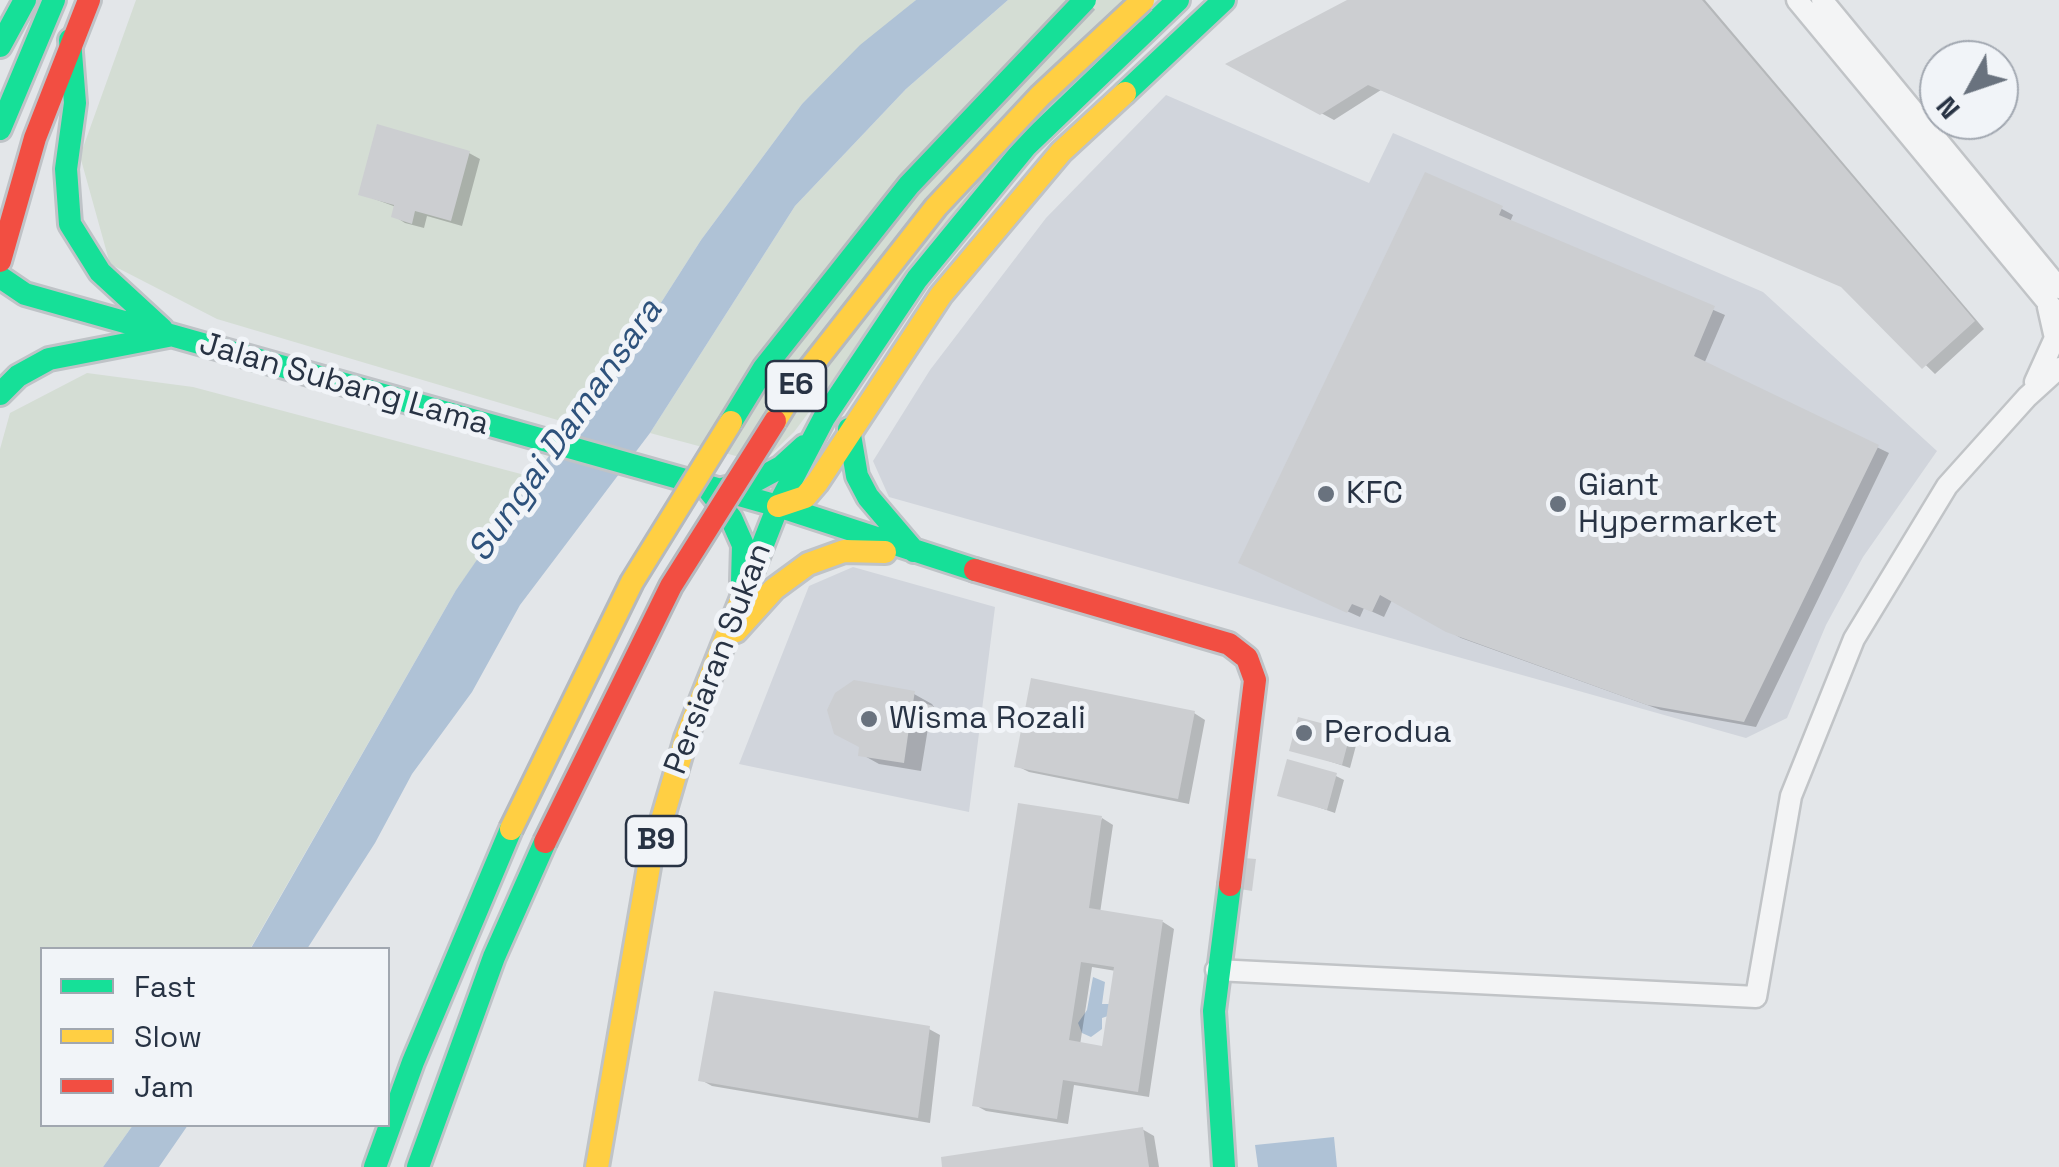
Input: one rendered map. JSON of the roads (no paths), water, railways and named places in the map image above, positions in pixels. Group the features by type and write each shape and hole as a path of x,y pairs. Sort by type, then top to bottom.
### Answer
{"main road":[{"path":"0,46 25,0"},
{"path":"0,128 54,0"},
{"path":"0,261 35,138 70,40 89,0"},
{"name":"E6","path":"413,1062 511,828 632,582 764,368 909,185 1085,0"},
{"name":"E6","path":"418,1167 494,957 544,842 671,586 799,382 936,208 1040,96 1143,0"},
{"name":"Persiaran Sukan","path":"597,1167 650,861 686,738 778,506 814,438 917,279 1026,146 1178,0"},
{"name":"Persiaran Sukan","path":"778,506 805,497 941,295 1061,152 1224,0"},
{"path":"70,40 75,103 66,169 70,224 100,272 168,336"},
{"path":"0,277 25,294"},
{"path":"0,294 25,294"},
{"name":"Jalan Subang Lama","path":"25,294 778,506 916,553"},
{"path":"0,394 18,376 49,359 168,336"},
{"path":"849,429 857,476 868,497 916,553"},
{"path":"739,604 742,545 712,488 755,481 781,467 814,438"},
{"path":"721,648 774,589 808,564 844,551 916,553 1229,644 1247,658 1255,680 1214,1010 1224,1167"},
{"path":"390,1102 413,1062"},
{"path":"390,1126 413,1062"},
{"path":"354,1167 374,1127"},
{"path":"375,1167 389,1127"}],"street":[{"path":"1798,0 2054,288 2055,338 2027,397"},
{"path":"1822,0 2054,288 2059,316"},
{"path":"1216,970 1756,997 1791,796 1854,638 1947,486 2027,397 2059,368"}],"water":[{"path":"916,0 1008,0 906,89 795,206 650,433 520,605 472,692 412,774 375,843 308,947 252,947 456,590 571,424 634,345 701,240 802,104 860,45"},
{"path":"1093,977 1105,982 1102,1004 1109,1004 1111,1015 1102,1018 1102,1029 1091,1037 1082,1033 1078,1023 1087,1010"},
{"path":"131,1127 187,1127 159,1167 103,1167"},
{"path":"1334,1137 1337,1167 1258,1167 1255,1145"}],"place":[{"name":"KFC","path":"1326,494"},
{"name":"Giant Hypermarket","path":"1558,504"},
{"name":"Wisma Rozali","path":"869,719"},
{"name":"Perodua","path":"1304,733"}],"water label":[{"name":"Sungai Damansara","path":"566,431"}]}
